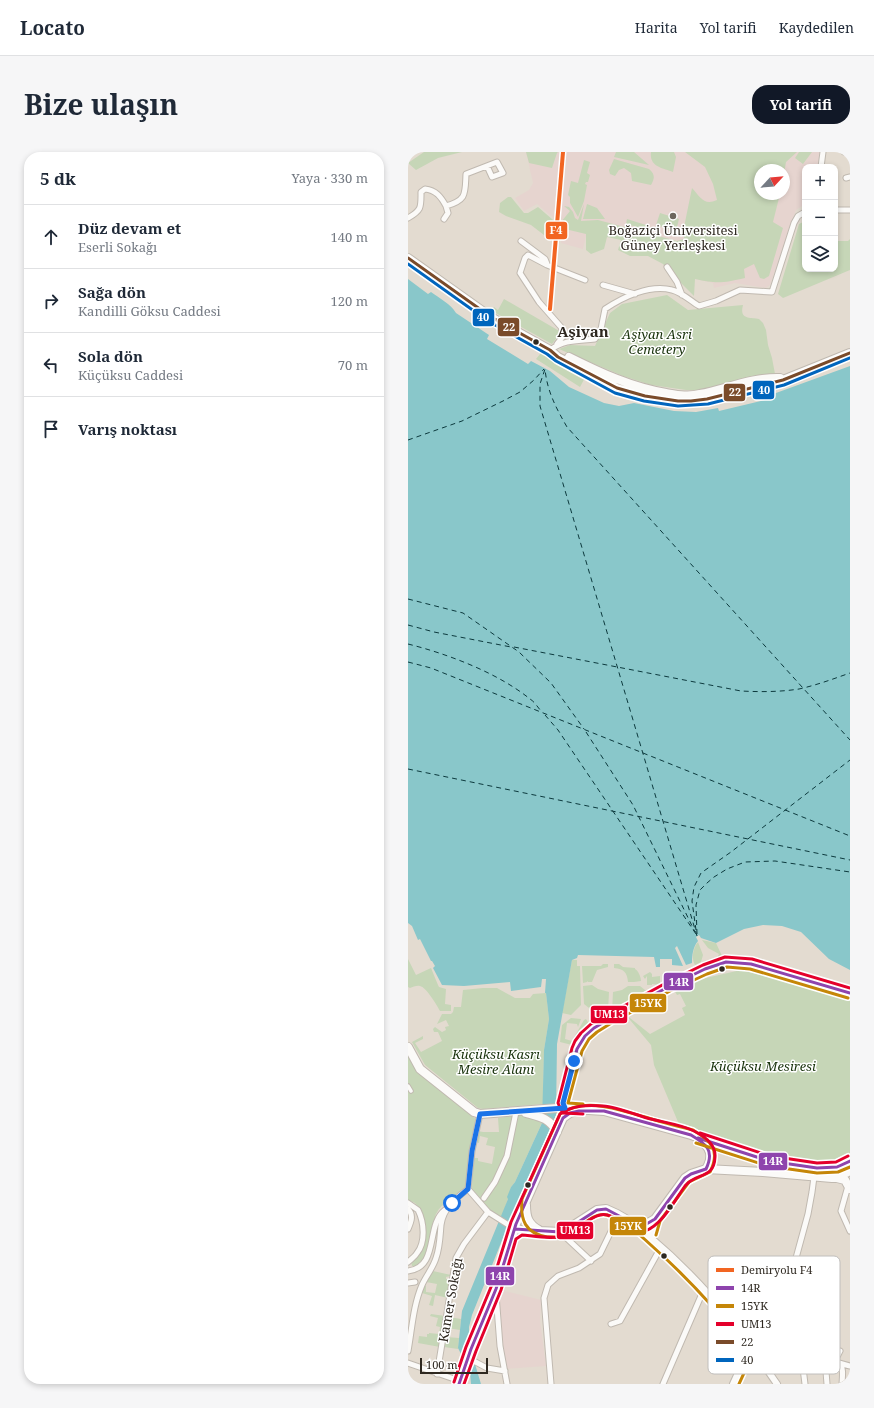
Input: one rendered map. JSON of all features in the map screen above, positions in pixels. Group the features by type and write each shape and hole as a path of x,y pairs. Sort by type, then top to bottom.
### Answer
{"main road":[{"path":"408,258 491,316 554,347 558,357 618,388 645,396 678,401 707,399 783,380 850,353"},
{"path":"408,1048 417,1065 425,1074 474,1112 480,1114 518,1112 539,1113 563,1108 604,1111 691,1135 766,1160 817,1168 837,1167 850,1161"},
{"path":"459,1383 496,1289 512,1237 516,1232 515,1228 563,1118 563,1108"},
{"path":"539,1113 552,1124 557,1132"},
{"path":"691,1135 703,1142 709,1149 711,1157 706,1169"},
{"path":"763,1172 763,1163 766,1160"},
{"path":"515,1228 560,1232 566,1230 597,1210 606,1209 636,1225 650,1237 655,1219 685,1178 691,1174 706,1169 763,1172 846,1182 850,1171"},
{"path":"526,1201 526,1215 528,1221 539,1230"},
{"path":"636,1225 643,1226 655,1219"}],"street":[{"path":"821,164 822,152"},
{"path":"844,152 850,153"},
{"path":"446,206 456,203 465,194 466,174 487,166"},
{"path":"408,218 420,210 421,192 425,189 430,190 441,197 448,213 444,219"},
{"path":"838,210 850,210"},
{"path":"554,347 569,340 595,339 601,329 605,309 616,302 635,294 659,288 674,290 698,306 716,301 740,290 772,292 792,226 798,216 802,214"},
{"path":"521,241 545,259 547,265"},
{"path":"554,347 564,335 561,327 539,302 520,273 525,258 528,255 547,265 585,280"},
{"path":"668,267 677,282 682,295"},
{"path":"603,285 635,294"},
{"path":"563,1108 577,1049 585,1036 594,1028 611,1018 668,987 710,967 726,962 751,964 850,993"},
{"path":"408,1086 411,1091"},
{"path":"484,1198 495,1182 507,1156 518,1112"},
{"path":"408,1271 418,1268 427,1258 437,1220 441,1213 468,1189 472,1151 480,1114"},
{"path":"797,1256 808,1214 814,1177"},
{"path":"846,1182 841,1211 850,1231"},
{"path":"468,1189 488,1212 515,1228"},
{"path":"408,1203 418,1210 423,1229 420,1250 408,1262"},
{"path":"408,1352 415,1305 422,1284 437,1257 442,1218 448,1208"},
{"path":"408,1209 412,1215 412,1221 408,1229"},
{"name":"Kamer Sokağı","path":"437,1374 456,1258 464,1244 488,1212"},
{"path":"551,1384 544,1298 548,1285 558,1276 579,1268 600,1254 619,1215"},
{"path":"560,1232 591,1261"},
{"path":"650,1237 708,1294"},
{"path":"611,1324 620,1321 661,1247"},
{"path":"408,1283 415,1282"},
{"path":"496,1289 498,1331 507,1384"},
{"path":"663,1384 704,1289"},
{"path":"468,1358 487,1368 505,1371"},
{"path":"408,1363 459,1383"},
{"path":"840,1363 850,1366"},
{"path":"840,1365 843,1368 842,1384"},
{"path":"733,1384 738,1374"},
{"path":"770,1374 777,1384"},
{"path":"804,1374 805,1384"},
{"path":"826,1374 827,1384"}],"shaded area":[{"name":"Boğaziçi Üniversitesi Güney Yerleşkesi","path":"526,152 821,152 820,164 802,164 802,206 796,210 770,285 766,288 735,283 714,288 713,283 695,279 618,226 601,222 588,227 583,249 561,243 563,226 537,204 524,211 515,198 529,190 533,183"},
{"path":"501,1290 541,1300 540,1321 546,1366 506,1369 502,1350 498,1304"}],"green space":[{"path":"424,152 462,152 438,158 416,170 408,163"},
{"path":"526,152 558,152 552,168 529,163"},
{"path":"616,152 634,152 649,165 614,157"},
{"path":"651,152 674,152 676,157 673,172 654,164 651,157"},
{"path":"685,152 797,152 786,164 754,164 754,200 778,200 773,222 783,228 769,276 764,279 760,278 754,264 744,269 745,278 720,282 709,282 695,279 694,296 663,264 648,256 630,256 618,250 621,240 607,237 604,249 591,254 586,250 586,234 565,229 566,225 561,222 570,211 564,206 569,207 575,218 578,220 584,204 581,221 598,220 677,241 684,239 684,227 692,188 705,201 713,202 717,200 713,184 705,167"},
{"path":"799,152 812,152 803,164 795,158"},
{"path":"614,159 649,169 654,176 651,185 632,181 631,173 624,168 619,170 615,176 610,174 609,170"},
{"path":"584,160 590,162 587,173 590,175 588,182 585,184 587,185 584,201 578,217 570,203 570,197 568,195 571,181 578,183"},
{"path":"508,197 511,197 524,213 528,213 538,207 560,226 559,244 557,245 531,225 499,212 500,203"},
{"path":"587,204 597,208 605,219 583,219"},
{"path":"660,213 679,219 676,231 656,225"},
{"path":"627,219 649,226 648,230 626,224"},
{"path":"802,222 802,272 838,272 838,241 848,241 850,239 850,270 783,298 778,294 799,224"},
{"name":"Aşiyan Asri Cemetery","path":"667,295 688,310 743,305 742,310 746,317 759,319 763,323 766,330 775,374 765,374 704,390 686,390 651,385 623,376 559,349 570,345 595,346 610,313 622,304"},
{"path":"504,299 561,332 552,344 492,311 494,307 498,310"},
{"path":"544,349 587,374 580,387 536,359"},
{"path":"702,940 716,943 722,956 718,961 711,964 716,960 719,954 708,948"},
{"path":"698,942 703,955 701,962 695,965 693,953"},
{"path":"408,959 416,975 431,968 439,987 446,989 445,1004 451,1005 451,1011 440,1011 422,987 408,987"},
{"path":"572,960 577,960 577,966 580,966 581,1005 571,1015 562,1013"},
{"path":"701,962 704,966 676,977 669,982 668,981 672,976 683,974 703,966"},
{"path":"603,964 608,964 608,967 597,970 592,982 587,981 583,983 582,966 601,966"},
{"path":"614,964 619,964 623,967 635,968 641,981 628,982 627,976 624,972 620,969 614,968"},
{"name":"Küçüksu Mesiresi","path":"741,970 850,999 850,1153 845,1158 829,1165 769,1160 681,1129 654,1065 651,1045 625,1014 650,1034 685,1015 682,1008 686,1006 680,994 677,995 673,988 676,985"},
{"path":"650,972 652,977 660,976 660,985 647,985 647,976 645,979 643,976"},
{"path":"592,985 598,989 609,992 608,1012 591,1012 584,1004 583,986"},
{"path":"628,986 640,986 645,990 653,990 634,1002 631,1002 634,1003 612,1012 613,992 622,990"},
{"name":"Küçüksu Kasrı Mesire Alanı","path":"497,988 515,998 530,998 533,994 546,993 549,1019 544,1050 543,1104 483,1109 478,1108 425,1065 412,1042 423,1036 423,1039 415,1043 421,1052 442,1041 438,1032 434,1032 433,1029 435,1027 442,1032 446,1030 445,1027 449,1026 446,1020 437,1024 442,1014 451,1014 454,1007 461,1007 463,990"},
{"path":"571,1018 581,1019 578,1027 577,1024 567,1023 565,1039 572,1041 584,1020 586,1019 589,1024 572,1045 560,1042 562,1025"},
{"path":"408,1054 445,1094 477,1120 466,1187 459,1194 446,1202 436,1214 428,1250 423,1259 415,1266 412,1266 411,1262 419,1255 422,1248 419,1208 415,1203 408,1200"},
{"path":"519,1115 539,1120 542,1123 515,1182 511,1187 501,1219 493,1213 472,1189 473,1158 478,1158 478,1161 492,1164 495,1147 486,1145 488,1138 480,1136 479,1143 476,1142 478,1131 499,1132 498,1118"},
{"path":"433,1271 451,1275 446,1277 446,1279 450,1279 448,1298 435,1295 433,1306 429,1305 432,1296 422,1293 421,1291 424,1285 426,1286 426,1292 435,1293 437,1284 426,1282"},
{"path":"431,1314 445,1316 440,1347 418,1343 419,1336 427,1337 427,1334 429,1333 439,1334 440,1327 436,1326 438,1318 430,1316"},
{"path":"449,1317 461,1319 460,1330 447,1328"},
{"path":"446,1337 459,1338 458,1349 444,1347"}],"water":[{"path":"408,279 428,294 431,292 451,307 456,313 489,335 487,339 528,364 531,361 550,371 569,387 604,403 619,406 634,403 674,411 696,412 718,408 719,411 765,400 764,395 776,393 850,366 850,970 829,959 801,932 782,926 763,925 744,929 716,943 701,938 699,935 696,937 698,941 693,951 692,963 686,965 677,946 675,948 683,966 672,965 672,959 660,959 660,967 656,967 654,957 578,955 577,958 572,960 557,1044 556,1115 549,1135 509,1223 472,1315 469,1327 469,1344 481,1384 471,1384 470,1372 458,1348 462,1311 508,1199 507,1197 511,1187 515,1182 542,1123 544,1050 549,1019 545,993 546,979 542,979 541,987 511,991 510,982 464,986 442,985 433,968 435,966 420,939 418,940 412,926 408,923"}],"ferry route":[{"path":"408,440 462,421 503,401 520,392 544,369"},
{"path":"697,936 540,406 540,384 545,369 548,385 553,399 567,427 850,740"},
{"path":"408,599 463,613 519,652 551,683 584,729"},
{"path":"408,625 434,632 511,647"},
{"path":"408,644 456,659 488,673 532,700 542,712"},
{"path":"514,647 741,691 770,692 799,689 819,684 850,673"},
{"path":"408,662 431,668 850,836"},
{"path":"545,715 558,730 696,934"},
{"path":"586,732 633,805 695,932"},
{"path":"696,930 692,901 694,887 701,873 731,852 850,760"},
{"path":"408,769 850,860"},
{"path":"697,934 696,905 700,890 714,877 727,869 745,862 775,861 850,872"}],"rail line":[{"name":"F4","path":"550,309 563,152"}],"transit line":[{"name":"22","path":"408,258 491,317 550,350 558,357 617,388 645,396 678,401 707,399 783,380 850,353"},
{"name":"40","path":"408,264 488,321 547,354 556,361 615,393 644,401 678,406 708,404 784,385 850,358"},
{"name":"UM13","path":"583,1114 563,1113 558,1103 572,1048 581,1033 591,1024 666,983 703,965 725,957 752,959 850,988"},
{"name":"14R","path":"563,1103 577,1049 585,1036 594,1028 611,1018 705,969 726,962 751,964 850,993"},
{"name":"15YK","path":"583,1104 568,1103 582,1051 589,1039 613,1022 670,991 707,974 727,967 750,969 848,998"},
{"name":"15YK","path":"656,1235 660,1221 689,1182 710,1172 715,1158 709,1142 693,1130 613,1108 591,1105 580,1106 560,1114 522,1199 523,1219 529,1229 547,1237 561,1237 570,1234 596,1216 607,1215 613,1217 637,1232 678,1270 708,1302"},
{"name":"UM13","path":"454,1382 466,1347 491,1287 511,1222 560,1114 580,1106 603,1106 683,1127 698,1133 709,1141 715,1153 714,1164 711,1169 708,1173 689,1182 662,1218 651,1228 639,1232 612,1217 600,1215 592,1218 567,1235 557,1237 522,1235 516,1239 501,1290 464,1384"},
{"name":"14R","path":"459,1384 471,1349 496,1289 516,1224 563,1118 570,1113 579,1111 604,1111 691,1135 701,1141 708,1148 710,1157 706,1169"},
{"name":"UM13","path":"700,1133 770,1156 817,1163 836,1162 848,1156"},
{"name":"14R","path":"698,1138 769,1161 817,1168 837,1167 850,1161"},
{"name":"15YK","path":"696,1143 768,1166 817,1173 838,1172 850,1167"},
{"name":"14R","path":"515,1229 560,1232 566,1230 597,1210 606,1209 636,1225 643,1226 655,1219 685,1178 691,1174 706,1169"},
{"name":"15YK","path":"739,1384 744,1374"}],"place":[{"name":"Boğaziçi Üniversitesi Güney Yerleşkesi","path":"673,216"}],"district":[{"name":"Aşiyan","path":"583,331"}],"route":[{"path":"452,1203 468,1189 472,1151 480,1114 565,1108 563,1103 574,1061"}]}
